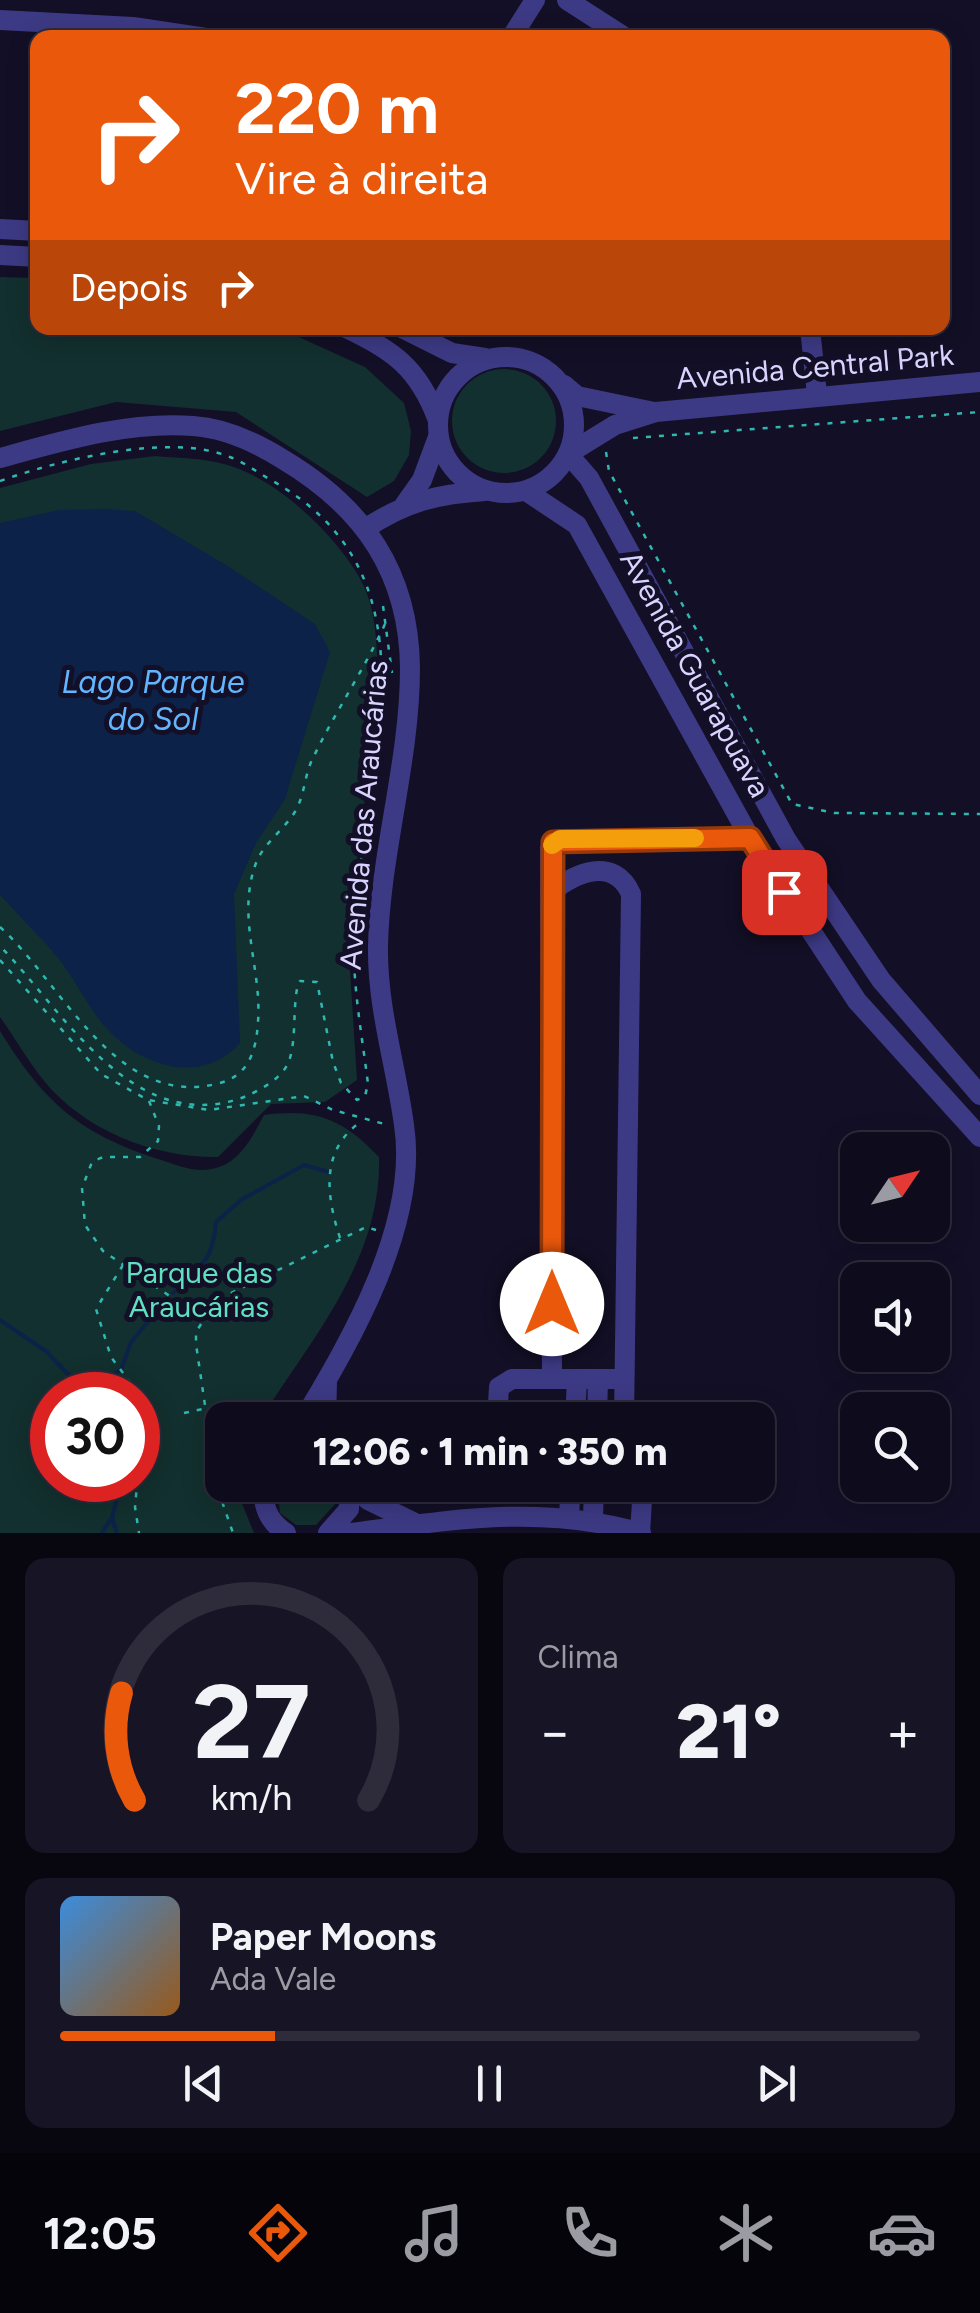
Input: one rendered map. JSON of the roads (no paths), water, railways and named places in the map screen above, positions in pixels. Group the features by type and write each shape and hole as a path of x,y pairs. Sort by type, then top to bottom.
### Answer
{"street":[{"path":"516,30 535,0"},
{"path":"567,0 614,30"},
{"path":"0,20 153,30"},
{"path":"0,228 30,230"},
{"path":"0,255 30,257"},
{"path":"359,335 398,357 418,376 454,471 486,491"},
{"path":"416,335 452,353 525,359 577,396 656,412"},
{"path":"811,335 817,395"},
{"path":"404,504 422,480 453,380 487,358"},
{"path":"365,529 404,504 432,496 526,491 558,470 568,454 574,416 558,380"},
{"name":"Avenida Central Park","path":"656,412 980,382"},
{"path":"568,454 615,425 656,412"},
{"name":"Avenida das Araucárias","path":"0,458 116,431 195,426 226,432 278,456 347,504 384,558 404,606 410,668 378,945 381,1006 405,1128 404,1200 390,1247 314,1402"},
{"name":"Avenida Guarapuava","path":"568,454 589,478 786,839 881,980 980,1095"},
{"name":"Avenida Guarapuava","path":"526,491 577,525 750,838 857,1001 980,1137"},
{"path":"552,1379 550,848 560,839 750,838"},
{"path":"550,892 582,871 598,871 614,872 626,881 631,894 624,1402"},
{"path":"498,1402 505,1382 623,1378"},
{"name":"Avenida das Araucárias","path":"327,1402 328,1379"},
{"path":"581,1402 588,1379"},
{"path":"588,1379 593,1402"},
{"path":"265,1502 271,1520 286,1533"},
{"path":"328,1533 349,1502"},
{"path":"372,1502 419,1524"},
{"path":"569,1516 570,1502"},
{"path":"593,1519 594,1502"},
{"path":"351,1533 419,1524 569,1516 640,1533 642,1502"}],"water":[{"name":"Lago Parque do Sol","path":"59,510 135,511 226,565 315,624 330,652 285,799 256,843 234,894 240,1043 226,1056 194,1067 160,1063 112,1034 58,958 0,895 0,523"}],"waterway":[{"path":"173,1293 208,1256 216,1222 241,1200 304,1165 329,1172"},
{"path":"118,1372 131,1342 163,1304"},
{"path":"0,1320 47,1352 66,1372"},
{"path":"116,1502 112,1518 117,1533"},
{"path":"102,1533 110,1520"}],"park label":[{"name":"Parque das Araucárias","path":"199,1290"}]}
